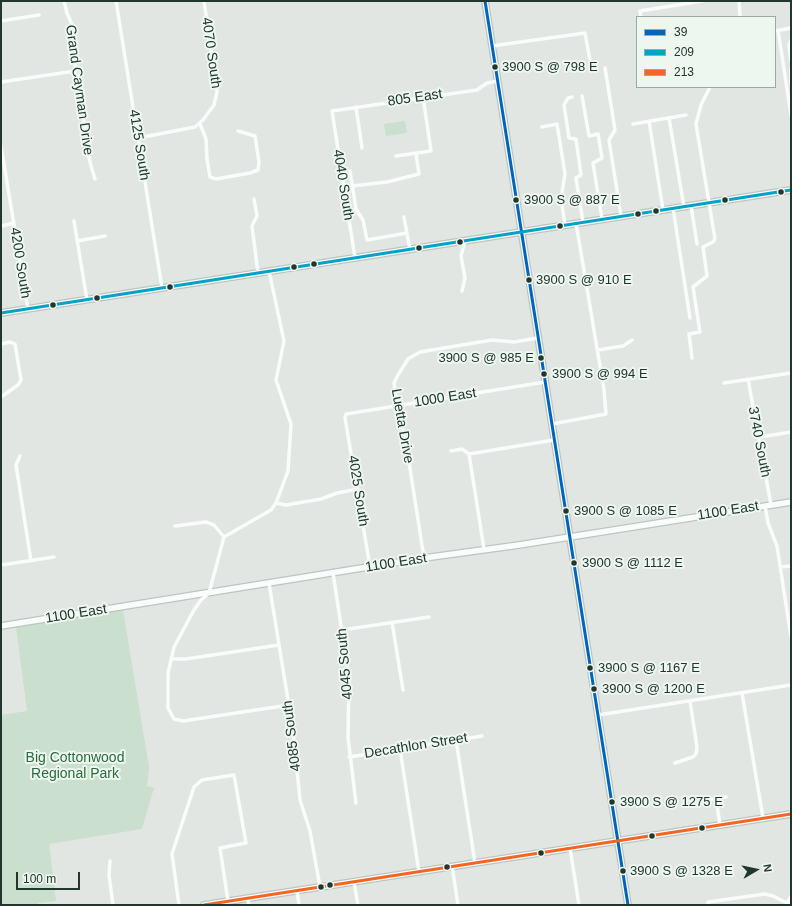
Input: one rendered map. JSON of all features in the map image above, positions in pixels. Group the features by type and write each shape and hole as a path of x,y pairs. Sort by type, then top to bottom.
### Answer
{"main road":[{"path":"485,1 628,905"},
{"path":"1,313 791,190"},
{"name":"1100 East","path":"1,626 424,558 570,537 791,502"},
{"path":"204,905 791,814"}],"street":[{"name":"Grand Cayman Drive","path":"64,1 73,27 76,44 75,70 86,135 90,143 88,153 90,166 95,179"},
{"name":"4125 South","path":"116,1 162,288"},
{"name":"4070 South","path":"200,124 214,105 218,92 204,1"},
{"path":"641,16 640,11 702,1"},
{"path":"739,1 740,16"},
{"path":"1,21 39,15"},
{"path":"791,28 776,31 791,115"},
{"path":"492,46 585,33 591,66"},
{"path":"791,41 788,45 791,61"},
{"path":"605,68 615,130 609,140 621,216"},
{"path":"791,69 791,84"},
{"path":"1,82 75,70"},
{"name":"805 East","path":"332,111 477,90 487,83 498,82"},
{"path":"692,358 689,334 700,332 693,287 707,276 703,247 716,239 696,124 700,105 709,88"},
{"path":"582,96 589,136 598,134 602,158 593,163 602,219"},
{"path":"396,156 432,151 423,97"},
{"path":"572,97 568,98 564,105 569,138 576,139 581,175 576,178 583,222"},
{"path":"356,107 362,148"},
{"name":"4040 South","path":"332,111 355,258"},
{"path":"633,124 686,115"},
{"path":"669,118 684,207"},
{"path":"649,121 663,210"},
{"path":"138,138 191,128 200,124 206,139 210,177 216,179 250,173 258,170 259,162 254,136 238,131"},
{"path":"542,127 557,124 565,174 561,198 565,225"},
{"name":"4200 South","path":"1,146 28,309"},
{"path":"344,187 380,183 420,174 416,153"},
{"path":"350,171 356,209 363,220 367,240 407,233"},
{"path":"254,199 257,216 252,226 258,273"},
{"path":"691,205 697,244"},
{"path":"673,208 690,318"},
{"path":"404,217 410,250"},
{"path":"74,221 87,300"},
{"path":"1,226 14,223"},
{"path":"552,424 606,414 598,350 588,301 576,223"},
{"path":"77,241 105,236"},
{"path":"462,291 465,278 462,256 465,241"},
{"path":"269,271 285,344 277,371 276,384 290,418 292,431 288,471 276,503 271,510 224,537 213,584 209,593 201,600 183,628 171,659 167,682 170,714 174,718 183,721 289,705"},
{"name":"Luetta Drive","path":"424,558 406,443 397,406 394,383 403,365 412,355 426,350 487,340 514,342 538,338"},
{"path":"598,350 623,346 632,340"},
{"path":"1,344 10,342 15,344 21,380 18,385 1,397"},
{"path":"724,383 791,373"},
{"name":"3740 South","path":"748,379 754,416 760,437 768,505 768,523 776,546 791,637"},
{"name":"1000 East","path":"346,414 545,382"},
{"name":"4025 South","path":"346,414 345,418 370,567"},
{"path":"760,437 791,432"},
{"path":"451,451 462,449 469,454 554,440"},
{"path":"469,454 484,549"},
{"path":"20,456 16,465 31,561"},
{"path":"276,503 286,505 316,500 337,493 358,489"},
{"path":"175,526 206,522 214,525 224,537"},
{"path":"1,565 54,557"},
{"path":"780,567 791,566"},
{"name":"4045 South","path":"333,573 349,690 349,757 356,803"},
{"name":"4085 South","path":"269,583 289,705 300,800 310,831 320,887"},
{"path":"342,630 429,616"},
{"path":"392,622 403,690"},
{"path":"171,659 186,659 279,645"},
{"path":"598,715 791,685"},
{"path":"742,693 763,818"},
{"path":"675,763 693,757 696,754 697,747 690,701"},
{"name":"Decathlon Street","path":"349,757 482,736"},
{"path":"456,740 475,863"},
{"path":"400,749 419,872"},
{"path":"179,905 172,854 194,787 202,780 234,775 246,843 220,848 228,901"},
{"path":"706,800 726,797"},
{"path":"716,798 720,825"},
{"path":"570,848 579,905"},
{"path":"110,861 109,875 113,905"},
{"path":"452,866 458,905"},
{"path":"354,882 358,905"},
{"path":"297,890 299,905"},
{"path":"708,903 765,894 789,904 791,896"},
{"path":"248,898 249,905"}],"green space":[{"path":"405,121 407,133 386,136 384,124"},
{"name":"Big Cottonwood Regional Park","path":"123,610 149,767 147,786 154,788 142,829 49,844 56,901 38,903 38,905 1,905 1,715 27,711 16,627"}],"transit line":[{"name":"39","path":"485,1 628,905"},
{"name":"209","path":"1,313 791,190"},
{"name":"213","path":"204,905 791,814"}],"place":[{"name":"3900 S @ 798 E","path":"495,67"},
{"name":"3900 S @ 887 E","path":"516,200"},
{"name":"3900 S @ 910 E","path":"529,280"},
{"name":"3900 S @ 985 E","path":"541,358"},
{"name":"3900 S @ 994 E","path":"544,374"},
{"name":"3900 S @ 1085 E","path":"566,511"},
{"name":"3900 S @ 1112 E","path":"574,563"},
{"name":"3900 S @ 1167 E","path":"590,668"},
{"name":"3900 S @ 1200 E","path":"594,689"},
{"name":"3900 S @ 1275 E","path":"612,802"},
{"name":"3900 S @ 1328 E","path":"623,871"}]}
